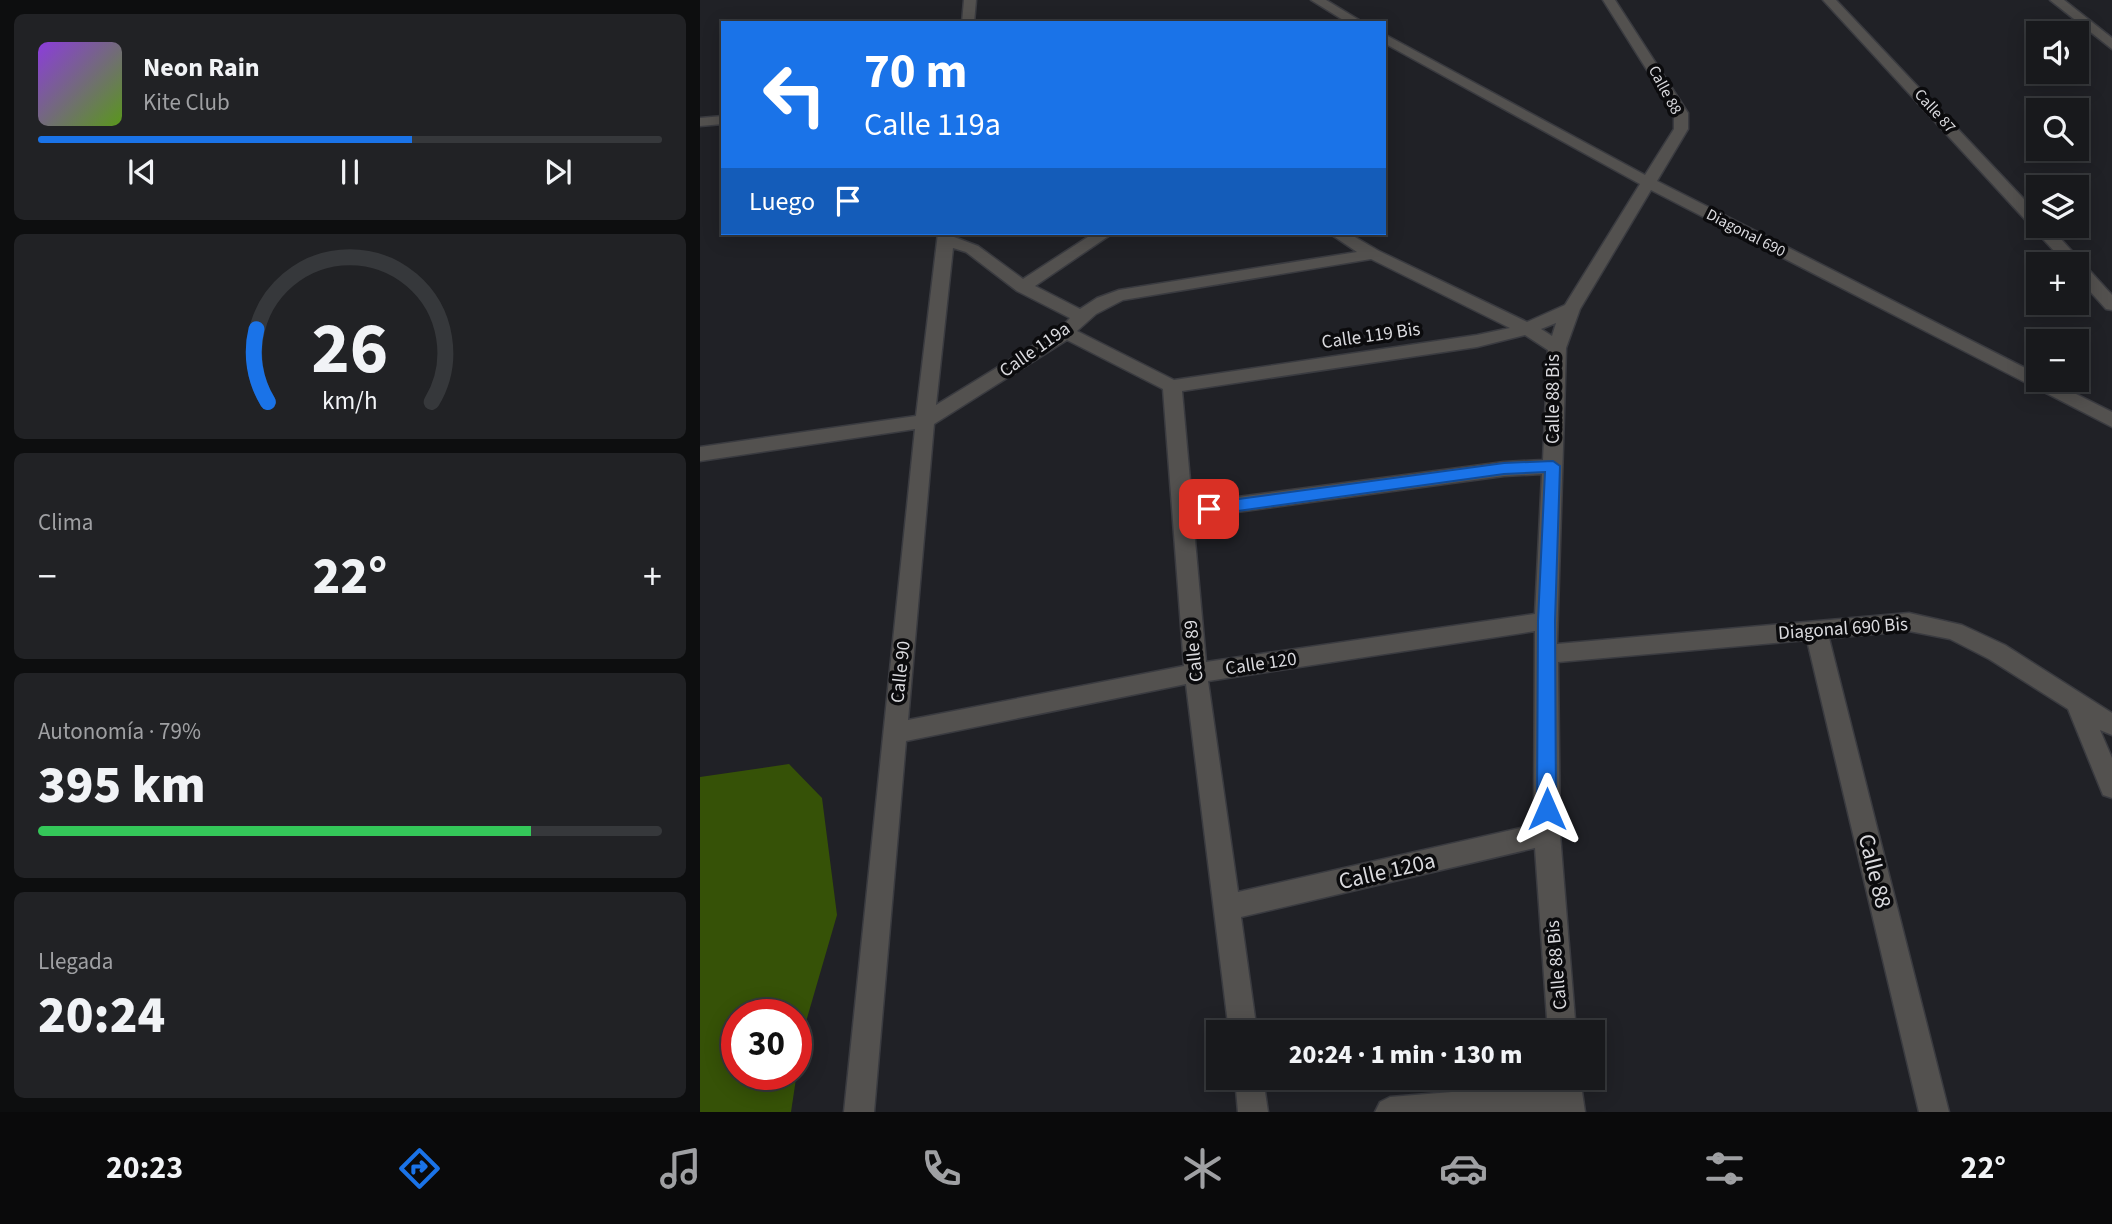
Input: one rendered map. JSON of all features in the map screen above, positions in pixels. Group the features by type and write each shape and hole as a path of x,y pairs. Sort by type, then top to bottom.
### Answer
{"street":[{"path":"968,21 970,0"},
{"path":"1317,0 1354,21"},
{"path":"1591,0 1612,4"},
{"name":"Calle 87","path":"1829,0 2026,211"},
{"path":"2056,0 2112,45"},
{"name":"Calle 88","path":"1612,4 1681,113 1681,129 1647,182"},
{"name":"Diagonal 690","path":"1386,39 1647,182 2112,420"},
{"path":"700,122 721,120"},
{"path":"1557,348 1571,309 1647,182"},
{"path":"1023,287 1102,235"},
{"name":"Calle 88 Bis","path":"1340,235 1373,254 1527,329 1557,348 1546,621 1547,834 1561,1020"},
{"path":"946,236 972,250 1073,324 1172,386"},
{"name":"Calle 90","path":"859,1112 925,421 946,236"},
{"name":"Calle 87","path":"2051,238 2063,252"},
{"name":"Calle 119a","path":"700,454 925,421 1073,324 1103,301 1119,295 1373,254"},
{"name":"Calle 87","path":"2089,280 2112,305"},
{"name":"Calle 119 Bis","path":"1172,386 1477,341 1527,329 1571,309"},
{"name":"Calle 89","path":"1172,386 1196,673 1242,1020"},
{"path":"1182,512 1504,469 1553,466"},
{"name":"Calle 120","path":"895,733 1196,673 1546,621"},
{"name":"Diagonal 690 Bis","path":"1548,654 1909,622 1954,631 1997,653 2112,725"},
{"name":"Calle 88","path":"1815,630 1934,1112"},
{"path":"2076,701 2112,787"},
{"name":"Calle 120a","path":"1228,907 1547,834"},
{"path":"1250,1090 1253,1112"},
{"path":"1390,1112 1568,1096"}],"green space":[{"path":"789,764 822,798 837,915 812,1001 721,999 721,1090 794,1090 791,1112 700,1112 700,777"}],"route":[{"path":"1209,509 1504,469 1553,466 1546,621 1547,809"}]}
